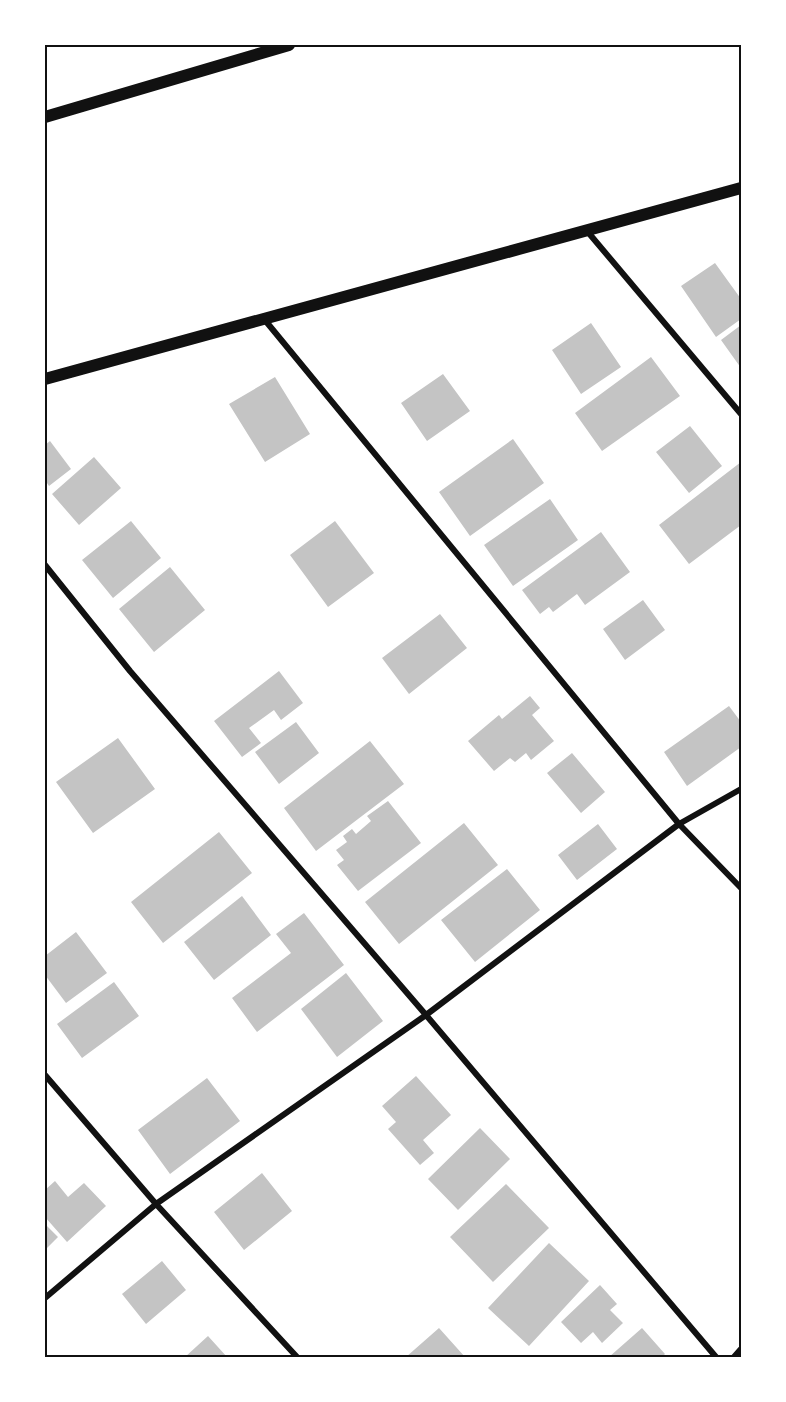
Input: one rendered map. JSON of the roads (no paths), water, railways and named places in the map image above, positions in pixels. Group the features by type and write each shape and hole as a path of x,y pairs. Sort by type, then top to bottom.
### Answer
{"main road":[{"path":"45,117 288,45"},
{"path":"45,379 741,188"}],"street":[{"path":"587,230 741,414"},
{"path":"264,319 678,824 741,888"},
{"path":"45,565 130,671 716,1357"},
{"path":"45,1298 156,1204 426,1015 678,824 741,789"},
{"path":"45,1075 156,1204 297,1357"},
{"path":"734,1357 741,1349"}]}
